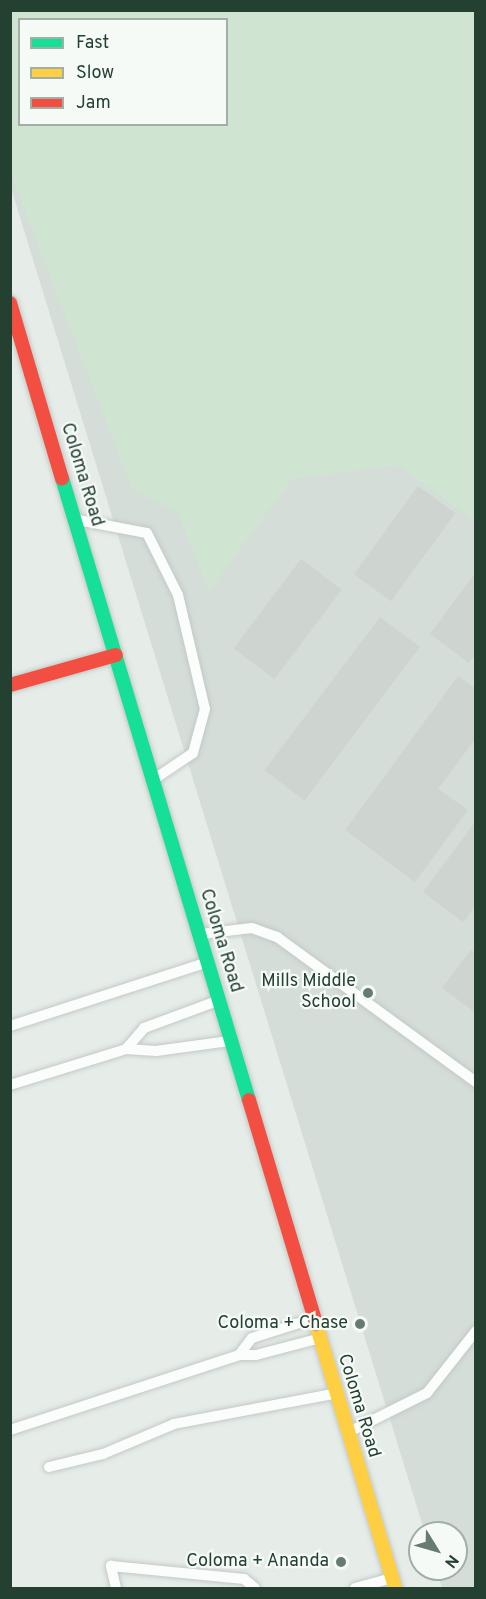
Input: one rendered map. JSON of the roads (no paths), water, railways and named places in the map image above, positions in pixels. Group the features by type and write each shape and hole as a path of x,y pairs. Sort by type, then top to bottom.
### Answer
{"main road":[{"name":"Coloma Road","path":"10,303 14,327 75,519 312,1319 337,1394 393,1583"},
{"path":"10,685 116,655"}],"lane":[{"path":"75,519 147,533 178,594 205,709 193,753 153,780"},
{"path":"199,934 252,928 276,937 476,1082"},
{"path":"10,1026 208,962"},
{"path":"126,1049 144,1028 219,1000"},
{"path":"10,1085 126,1049 156,1051 231,1040"},
{"path":"239,1355 252,1338 312,1319"},
{"path":"348,1432 427,1393 476,1331"},
{"path":"10,1430 239,1355 256,1355 318,1338"},
{"path":"49,1467 217,1412 337,1394"},
{"path":"116,1588 111,1566 244,1579 255,1588"},
{"path":"356,1588 393,1583"}],"place":[{"name":"Mills Middle School","path":"368,993"},
{"name":"Coloma + Chase","path":"360,1324"},
{"name":"Coloma + Ananda","path":"341,1562"}]}
